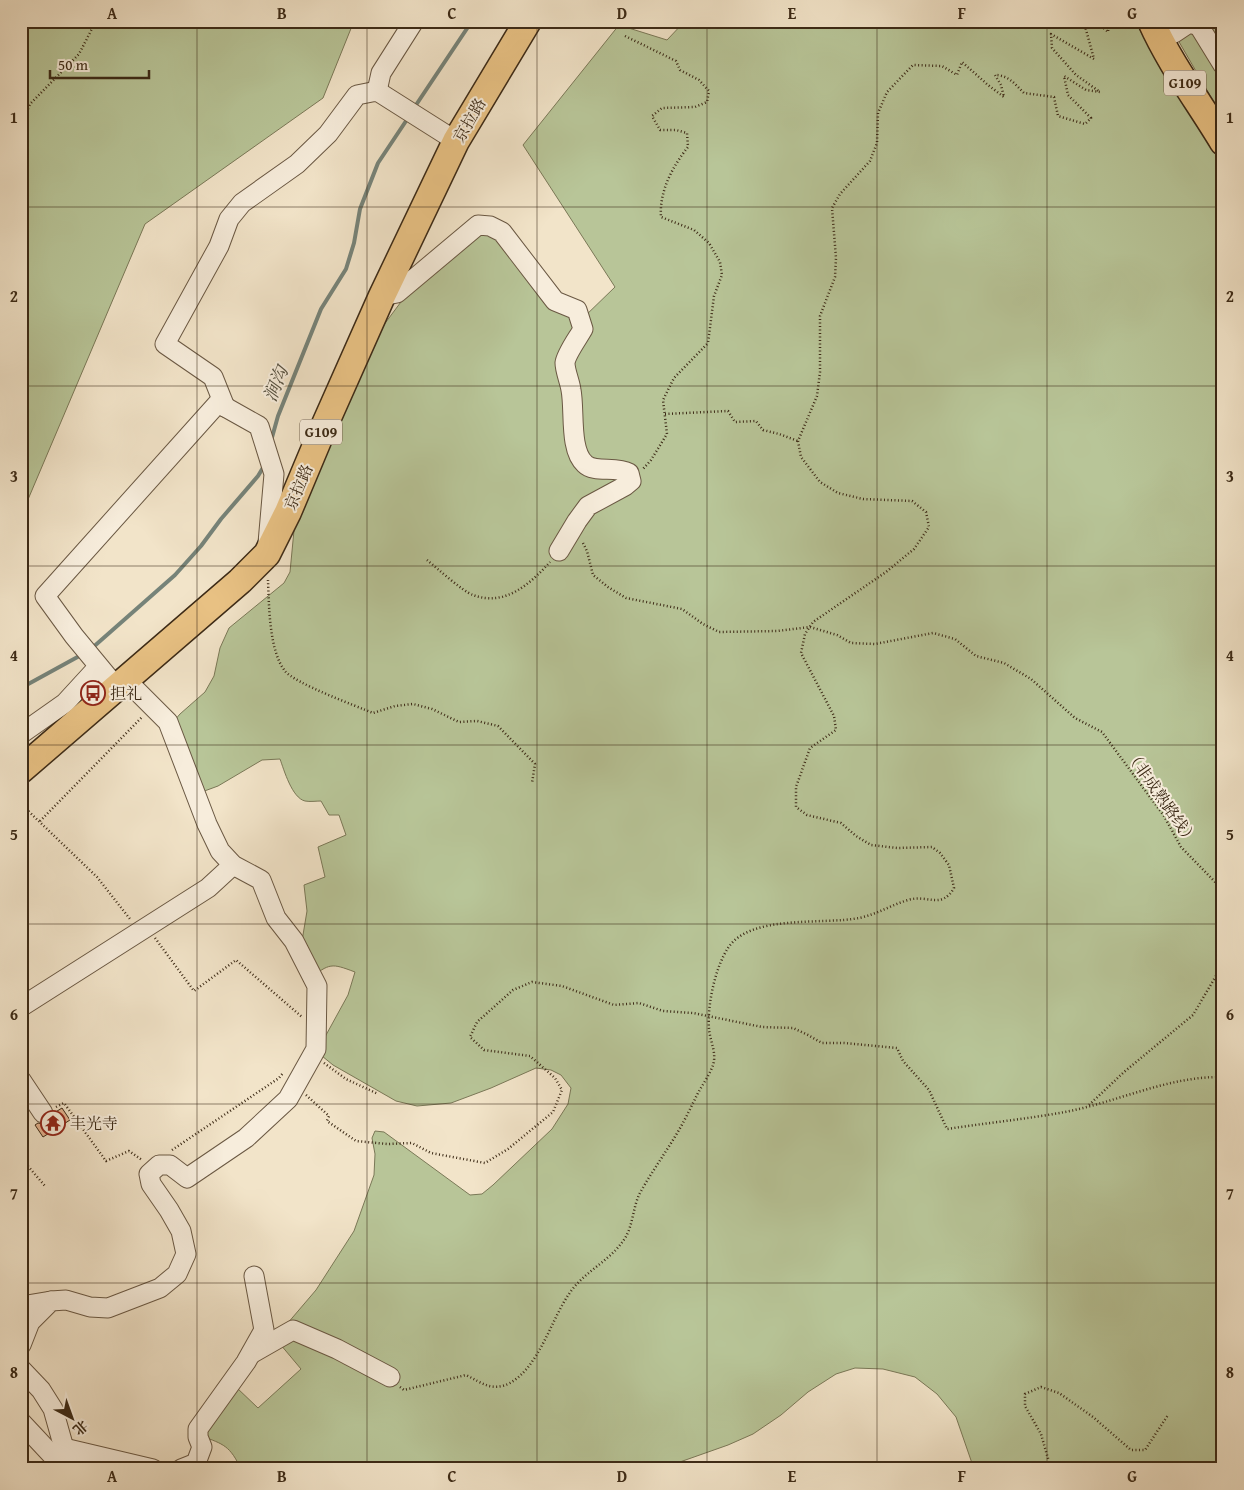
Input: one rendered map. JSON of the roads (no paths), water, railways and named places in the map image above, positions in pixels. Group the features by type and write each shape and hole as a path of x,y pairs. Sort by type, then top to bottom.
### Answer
{"highway":[{"name":"京拉路","path":"21,770 240,581 267,554 288,512 382,296 456,141 528,21"},
{"name":"G109","path":"1151,21 1157,36 1195,100 1223,142"}],"street":[{"path":"377,91 381,73 414,21"},
{"path":"1174,33 1189,23 1199,26 1223,65"},
{"path":"225,407 213,376 165,344 219,246 229,219 242,203 298,164 328,134 357,95 377,91 456,141"},
{"path":"382,296 397,293 478,224 490,226 502,232 555,301 577,310 583,329 565,364 572,392 575,443 580,458 586,466 622,469 629,473 632,481 588,506 559,551"},
{"path":"21,1306 66,1300 90,1307 108,1308 160,1288 177,1274 186,1254 180,1231 169,1210 151,1184 149,1174 156,1168 170,1164 187,1178 246,1138 288,1099 290,1079 316,1050 317,986 294,941 276,918 261,880 233,865 220,851 207,824 168,722 98,667 45,596 218,403 259,426 274,474 267,554"},
{"path":"21,734 65,703 98,667"},
{"path":"21,1007 208,888 233,865"},
{"path":"21,1080 43,1113"},
{"path":"181,1469 196,1463 202,1447 198,1437 198,1429 250,1354 264,1330 254,1276"},
{"path":"21,1345 30,1322 51,1301"},
{"path":"250,1354 293,1330 390,1377"},
{"path":"21,1369 41,1390 53,1409 64,1448 76,1469"},
{"path":"21,1422 65,1469"},
{"path":"64,1448 153,1469"}],"waterway":[{"name":"涧沟","path":"414,108 472,21"},
{"name":"涧沟","path":"271,441 278,416 321,309 346,269 354,243 360,209 378,163 408,118"},
{"name":"涧沟","path":"91,649 175,575 201,546 264,466"},
{"name":"涧沟","path":"21,688 83,654"}],"place":[{"name":"担礼","path":"93,693"},
{"name":"丰光寺","path":"53,1123"}]}
